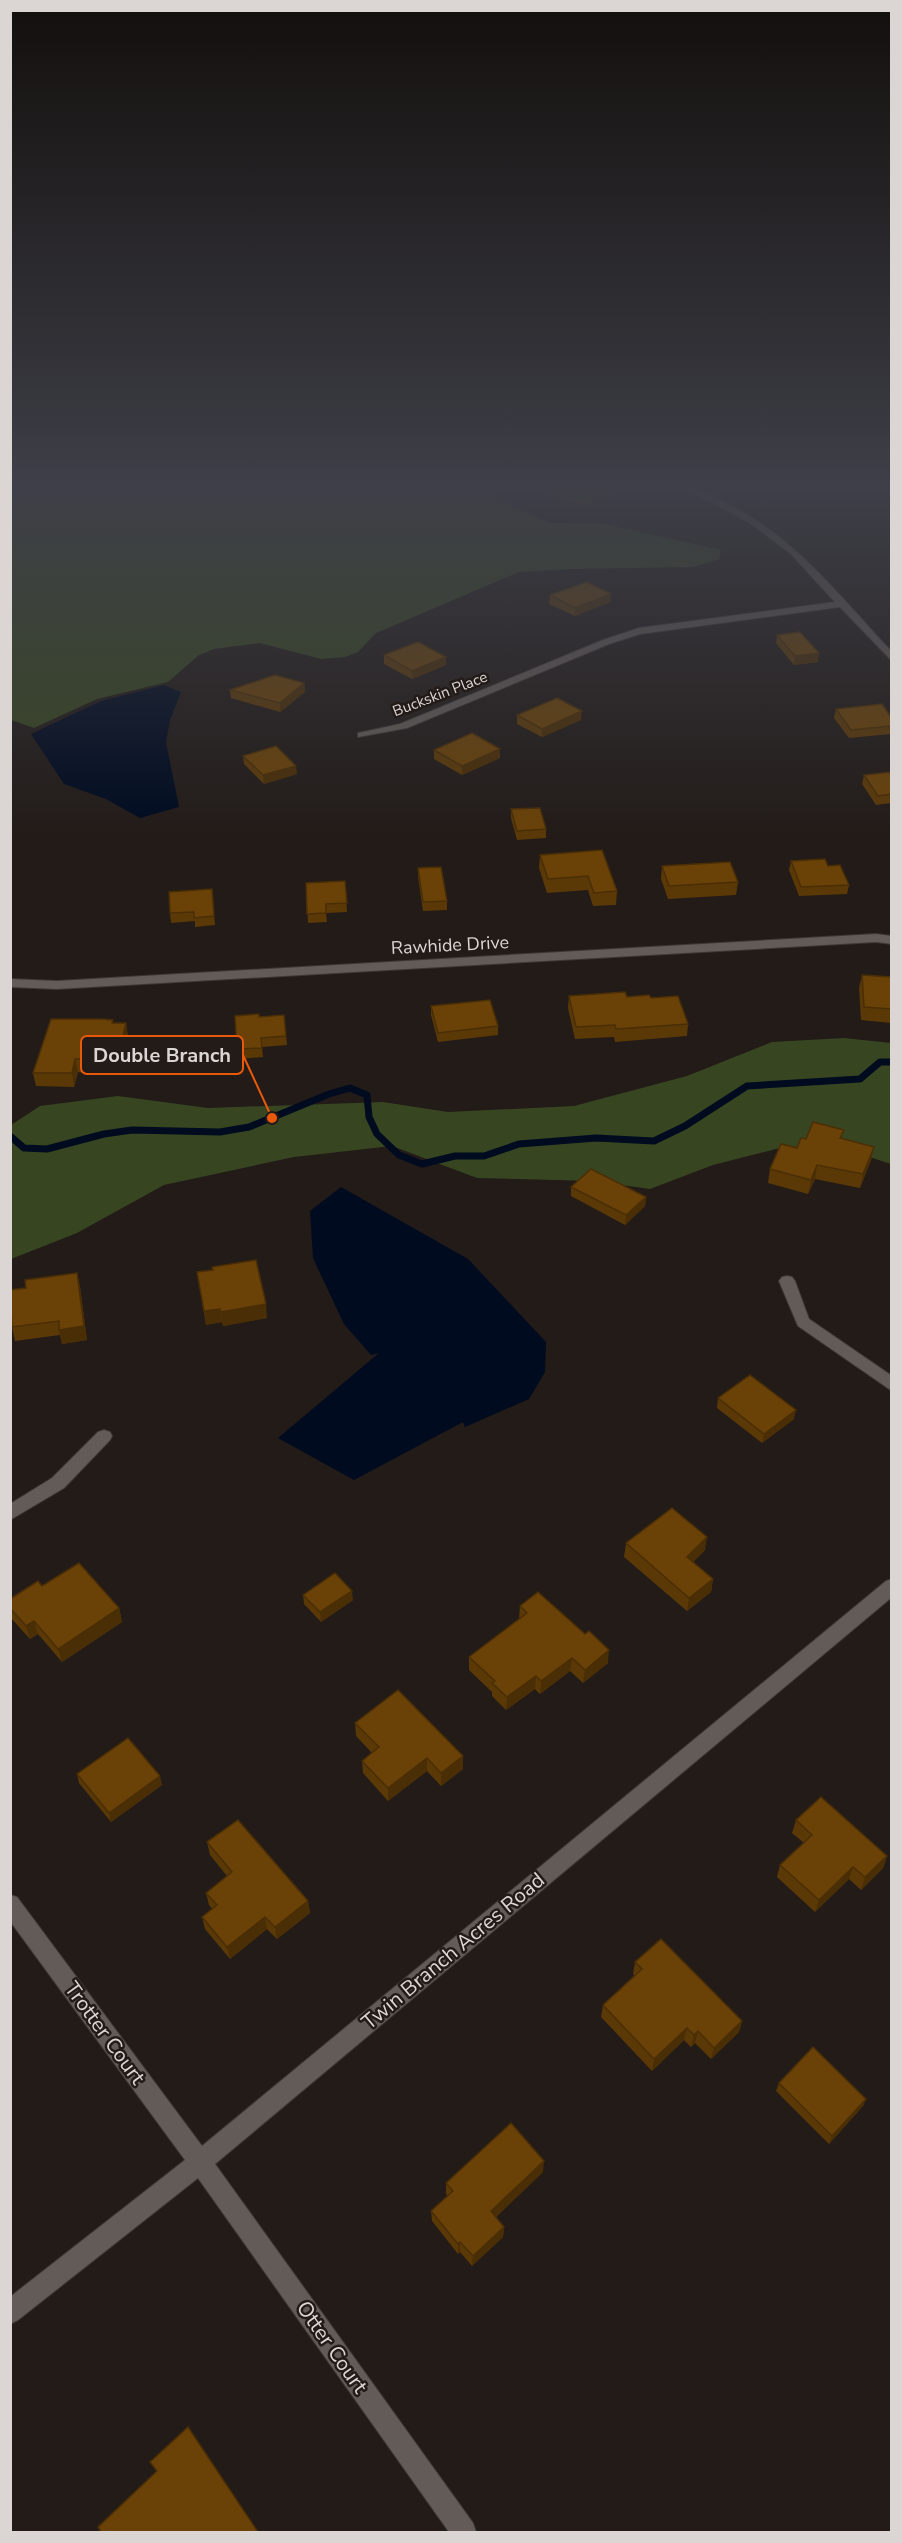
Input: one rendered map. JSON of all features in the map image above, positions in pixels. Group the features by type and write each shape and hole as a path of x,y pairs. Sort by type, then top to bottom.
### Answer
{"street":[{"path":"840,602 891,658"},
{"name":"Buckskin Place","path":"362,735 403,726 606,642 639,631 842,604"},
{"name":"Rawhide Drive","path":"10,982 57,985 876,938 891,940"},
{"path":"787,1281 803,1322 891,1385"},
{"path":"10,1513 58,1483 105,1436"},
{"name":"Twin Branch Acres Road","path":"10,2312 200,2162 891,1586"},
{"name":"Trotter Court","path":"10,1904 200,2162"},
{"name":"Otter Court","path":"200,2162 464,2532"}],"green space":[{"path":"11,602 449,602 376,633 358,652 345,657 321,659 260,643 214,649 199,655 168,682 97,699 34,728 11,720"},
{"path":"844,1038 891,1043 891,1164 854,1152 780,1148 713,1165 650,1189 593,1181 477,1178 392,1146 294,1157 164,1185 77,1233 11,1259 11,1125 40,1106 118,1096 208,1108 383,1102 448,1112 574,1106 687,1076 772,1042"}],"water":[{"path":"164,685 181,692 170,720 166,742 179,807 140,818 106,799 64,784 31,734 101,701"},
{"path":"341,1187 468,1259 546,1342 545,1372 529,1399 465,1427 463,1422 354,1480 278,1438 379,1353 371,1355 344,1324 313,1258 310,1211"}],"building":[{"path":"563,602 591,602 575,608"},
{"path":"800,632 819,653 795,656 777,635"},
{"path":"418,642 446,657 412,671 384,655"},
{"path":"275,675 304,683 280,703 230,690"},
{"path":"557,698 582,711 542,729 517,715"},
{"path":"882,704 891,717 891,726 851,730 836,709"},
{"path":"472,733 500,749 462,766 434,750"},
{"path":"276,746 296,766 263,775 243,756"},
{"path":"891,772 891,794 878,796 864,775"},
{"path":"540,808 546,829 517,831 511,809"},
{"path":"602,850 617,891 594,893 588,876 548,879 540,855"},
{"path":"825,859 828,866 840,865 849,885 801,887 791,861"},
{"path":"730,862 738,882 669,886 662,866"},
{"path":"441,867 447,901 423,902 418,868"},
{"path":"345,881 347,903 326,904 326,913 307,914 306,883"},
{"path":"212,889 214,916 194,918 194,912 170,913 169,892"},
{"path":"862,975 891,977 891,1009 864,1007"},
{"path":"625,992 627,997 678,996 688,1024 616,1029 615,1025 576,1027 569,996"},
{"path":"490,1000 498,1026 438,1033 431,1006"},
{"path":"259,1014 259,1017 284,1015 286,1036 261,1038 262,1048 237,1049 235,1016"},
{"path":"51,1019 101,1019 113,1020 112,1023 126,1023 119,1055 102,1055 85,1043 81,1059 75,1059 72,1073 33,1073"},
{"path":"813,1122 844,1130 840,1138 874,1147 863,1174 817,1165 811,1180 770,1169 781,1144 797,1148 801,1138 806,1139"},
{"path":"591,1169 646,1197 626,1215 571,1187"},
{"path":"256,1260 266,1304 221,1312 220,1309 204,1311 197,1272 213,1270 212,1267"},
{"path":"77,1273 84,1326 59,1330 59,1321 12,1327 10,1290 26,1288 25,1280"},
{"path":"750,1375 796,1410 764,1434 718,1398"},
{"path":"672,1508 707,1537 687,1557 713,1579 689,1598 626,1543"},
{"path":"79,1563 119,1608 58,1649 34,1621 26,1626 10,1608 10,1599 38,1581 42,1586"},
{"path":"335,1573 352,1591 320,1612 303,1595"},
{"path":"538,1592 585,1634 589,1631 609,1650 585,1670 572,1658 541,1681 536,1676 507,1697 492,1683 495,1681 469,1657 527,1613 520,1606"},
{"path":"398,1690 463,1756 441,1773 427,1758 388,1788 362,1761 379,1747 355,1723"},
{"path":"128,1738 160,1776 109,1813 77,1774"},
{"path":"821,1797 887,1856 865,1877 853,1867 819,1900 780,1865 812,1835 796,1820"},
{"path":"238,1820 308,1901 275,1927 265,1917 227,1947 202,1917 217,1905 206,1893 232,1872 207,1842"},
{"path":"661,1939 742,2021 714,2048 698,2031 694,2035 687,2028 654,2059 603,2005 642,1969 635,1962"},
{"path":"813,2047 866,2099 832,2136 779,2083"},
{"path":"511,2123 544,2161 491,2211 504,2227 473,2256 460,2242 458,2244 431,2211 453,2191 446,2183"},
{"path":"188,2427 258,2532 101,2532 98,2527 157,2471 150,2462"}],"waterway":[{"path":"10,1136 24,1148 47,1149 104,1134 132,1130 220,1132 249,1127 329,1094 350,1088 367,1095 369,1117 377,1134 399,1155 422,1164 455,1156 484,1156 519,1144 596,1138 654,1141 685,1126 747,1086 860,1079 880,1062 892,1062"}],"place":[{"name":"Double Branch","path":"272,1118"}]}
